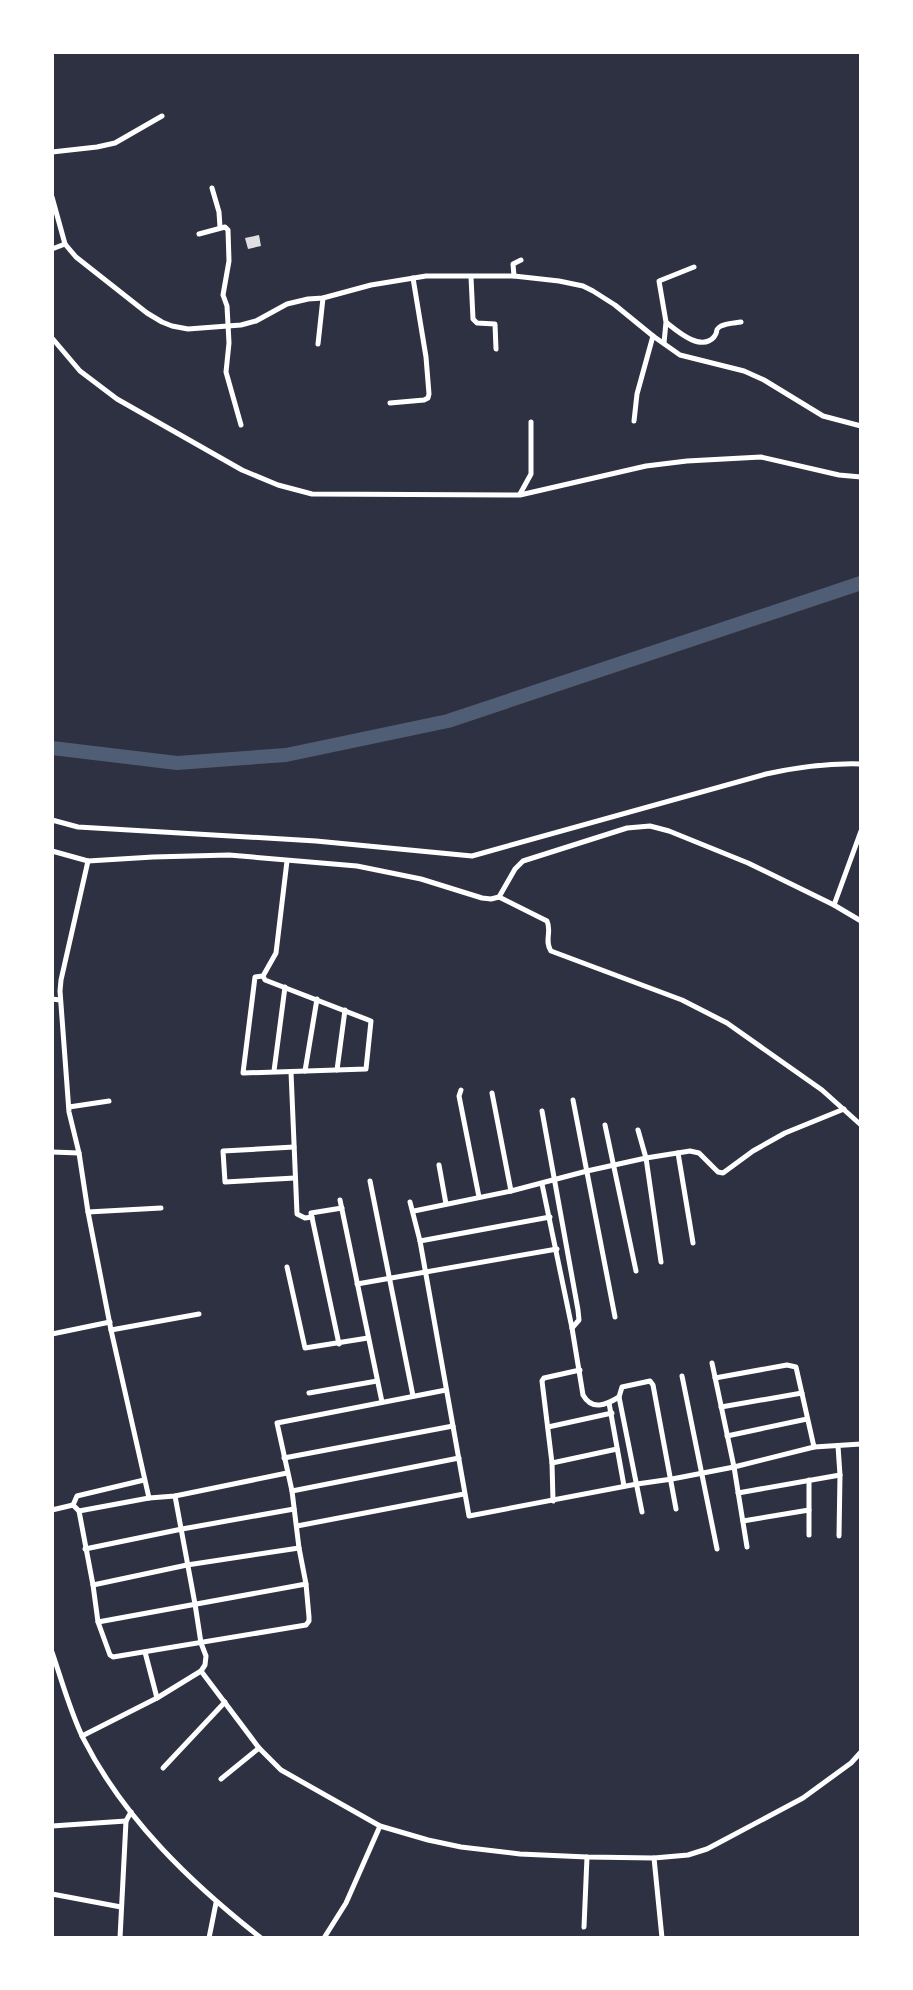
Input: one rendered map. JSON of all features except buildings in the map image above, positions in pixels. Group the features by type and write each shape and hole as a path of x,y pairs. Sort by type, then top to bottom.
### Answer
{"street":[{"path":"52,152 115,143 162,116"},
{"path":"212,188 220,227"},
{"path":"52,197 64,241 76,257 155,319 180,328 229,326 256,321 287,304 413,278 439,275 514,276 559,281 583,286 615,305 685,357 753,375 830,419 861,426"},
{"path":"199,234 220,227 228,230 229,261 223,295 229,326 226,372 241,425"},
{"path":"52,249 64,241"},
{"path":"514,276 513,264 521,260"},
{"path":"664,343 666,322 659,281 694,267"},
{"path":"471,277 473,319 477,323 495,324 496,349"},
{"path":"390,403 424,400 429,394 413,278"},
{"path":"318,344 323,298"},
{"path":"666,322 681,335 701,342 710,340 719,327 741,322"},
{"path":"634,421 637,394 653,336"},
{"path":"52,338 80,371 117,399 242,470 278,485 312,494 520,495 646,466 748,457 861,477"},
{"path":"520,495 531,474 531,422"},
{"path":"52,820 78,827 316,841 472,856 766,774 802,766 861,764"},
{"path":"499,897 523,861 627,828 650,826 748,863 861,921"},
{"path":"834,905 861,831"},
{"path":"52,851 88,861 229,855 376,869 482,898 499,897 547,921 550,928 548,946 553,952 703,1009 797,1071 861,1125"},
{"path":"88,861 61,980 69,1107 111,1330 149,1498"},
{"path":"263,976 276,953 287,861"},
{"path":"263,976 265,980 371,1021 366,1069 243,1073 255,977 263,976"},
{"path":"274,1071 285,987"},
{"path":"52,999 60,1000"},
{"path":"305,1071 317,999"},
{"path":"337,1070 345,1010"},
{"path":"291,1072 297,1214 312,1217"},
{"path":"461,1090 459,1096 479,1197"},
{"path":"492,1093 511,1191"},
{"path":"573,1100 615,1317"},
{"path":"69,1107 109,1101"},
{"path":"414,1211 646,1158 690,1151 699,1153 718,1172 723,1173 785,1133 844,1109"},
{"path":"542,1111 578,1310 579,1320 572,1328"},
{"path":"605,1125 636,1271"},
{"path":"638,1130 646,1158 661,1262"},
{"path":"294,1147 223,1151 225,1182 295,1178"},
{"path":"52,1152 79,1153"},
{"path":"678,1153 693,1243"},
{"path":"439,1165 446,1204"},
{"path":"370,1181 413,1396"},
{"path":"542,1184 583,1395 587,1402 595,1406 619,1397"},
{"path":"340,1200 382,1402"},
{"path":"410,1202 420,1241 469,1516 734,1467 814,1447 861,1444"},
{"path":"88,1212 161,1208"},
{"path":"339,1344 311,1213 342,1208"},
{"path":"420,1241 550,1217"},
{"path":"357,1284 557,1249"},
{"path":"287,1267 305,1348 368,1338"},
{"path":"111,1330 199,1314"},
{"path":"52,1334 110,1322"},
{"path":"712,1363 747,1547"},
{"path":"715,1378 792,1365 796,1367 814,1447"},
{"path":"553,1501 552,1463 542,1381 580,1370"},
{"path":"682,1376 717,1549"},
{"path":"309,1393 377,1381"},
{"path":"642,1512 619,1397 622,1387 645,1381 653,1385 676,1509"},
{"path":"73,1505 79,1511 98,1622 113,1657 306,1625 309,1617 306,1584 292,1491 277,1423 446,1390"},
{"path":"721,1407 802,1393"},
{"path":"609,1403 624,1486"},
{"path":"548,1427 612,1413"},
{"path":"727,1436 807,1419"},
{"path":"284,1458 453,1426"},
{"path":"838,1446 839,1536"},
{"path":"552,1463 617,1449"},
{"path":"292,1491 459,1458"},
{"path":"79,1511 175,1496 287,1473"},
{"path":"738,1493 840,1475"},
{"path":"73,1505 77,1496 144,1480"},
{"path":"809,1480 809,1535"},
{"path":"297,1526 464,1494"},
{"path":"82,1736 157,1698 201,1671 205,1665 206,1656 201,1643 175,1496"},
{"path":"52,1510 73,1505"},
{"path":"85,1549 294,1509"},
{"path":"743,1521 809,1510"},
{"path":"93,1585 187,1565 299,1548"},
{"path":"98,1622 306,1584"},
{"path":"52,1652 82,1736 131,1812 191,1880 261,1938"},
{"path":"145,1652 157,1698"},
{"path":"201,1671 259,1748 281,1770 380,1826 461,1847 587,1857 688,1855 707,1849 803,1798 851,1763 861,1752"},
{"path":"163,1768 225,1702"},
{"path":"221,1779 259,1748"},
{"path":"120,1938 126,1821 131,1812"},
{"path":"52,1826 126,1821"},
{"path":"324,1938 346,1903 380,1826"},
{"path":"584,1927 587,1857"},
{"path":"654,1858 662,1938"},
{"path":"52,1894 121,1907"},
{"path":"209,1938 216,1903"}],"waterway":[{"path":"52,748 177,763 286,755 448,721 861,583"}]}
